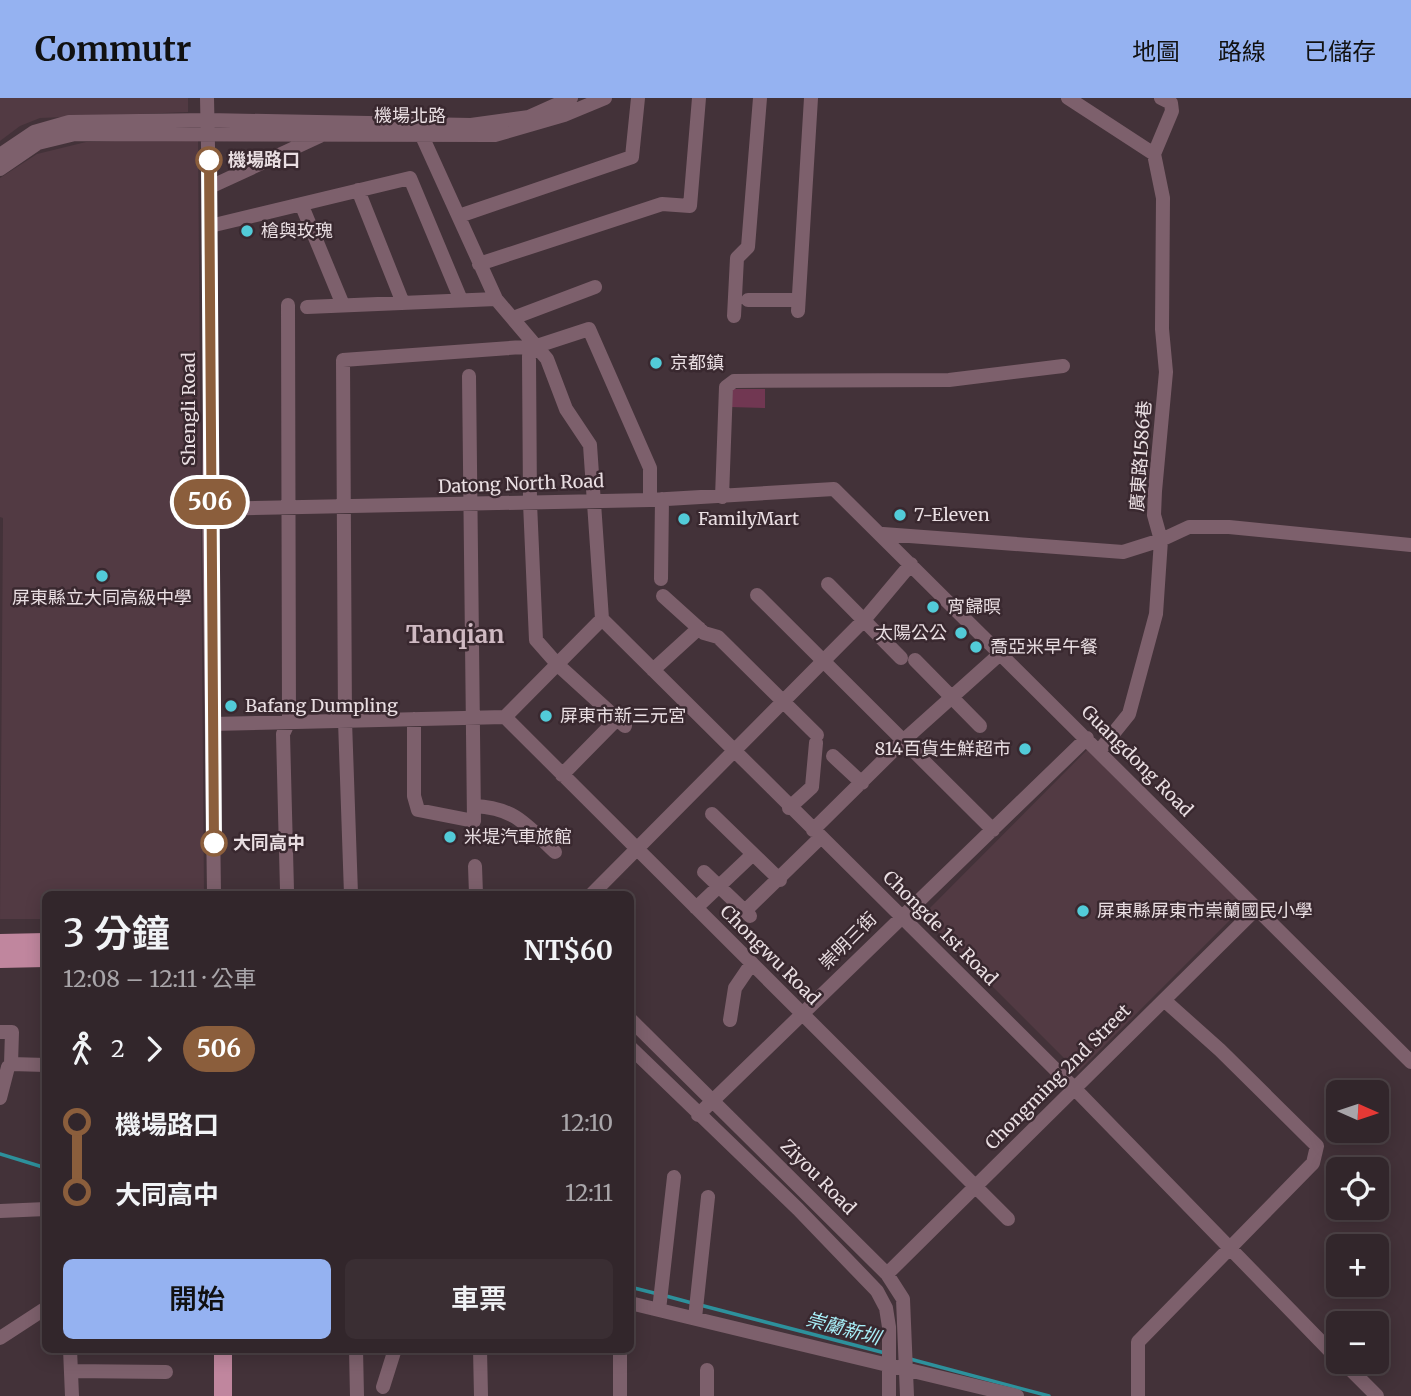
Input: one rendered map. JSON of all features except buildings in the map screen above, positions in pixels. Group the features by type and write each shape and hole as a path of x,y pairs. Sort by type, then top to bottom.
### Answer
{"main road":[{"path":"0,943 42,942"},
{"path":"0,959 42,958"},
{"path":"223,1353 223,1396"}],"street":[{"name":"Shengli Road","path":"207,98 210,187 209,509 214,891"},
{"name":"機場北路","path":"208,127 471,125 529,117 571,98"},
{"name":"機場北路","path":"324,128 422,136 495,135 564,115 605,98"},
{"path":"459,216 632,157 638,98"},
{"path":"479,264 662,204 690,206 699,98"},
{"path":"734,316 737,258 748,247 760,98"},
{"path":"748,300 798,306 811,98"},
{"path":"1068,98 1154,154 1172,111 1171,103 1161,98"},
{"path":"0,155 34,132 69,122 208,127"},
{"path":"0,169 38,143 75,134 208,127"},
{"path":"210,187 324,128"},
{"path":"212,724 505,717 602,619 590,445 566,409 547,359 496,299 422,136"},
{"name":"廣東路1586巷","path":"1100,750 1129,714 1146,661 1156,614 1161,540 1154,515 1166,372 1162,329 1163,198 1154,154"},
{"path":"210,226 410,178 461,300"},
{"path":"358,190 403,303"},
{"path":"302,206 343,305"},
{"path":"513,318 595,287"},
{"path":"307,307 496,299"},
{"path":"287,890 283,734 289,721 288,305"},
{"path":"351,891 345,721 343,360 537,346 589,328 650,468 656,499 661,579"},
{"path":"537,346 529,356 530,503 536,640 558,665 621,723 562,775"},
{"path":"722,497 726,387 734,381 949,380 1063,366"},
{"path":"414,719 414,796 418,810 474,821 475,717 469,376"},
{"name":"Datong North Road","path":"209,509 722,497 834,489"},
{"name":"Guangdong Road","path":"834,489 883,534 1411,1062"},
{"path":"883,534 1123,552 1161,540 1189,527 1229,527 1411,545"},
{"path":"595,891 864,620 911,564"},
{"path":"828,584 980,726"},
{"path":"757,595 993,830"},
{"path":"663,596 699,628 718,637 785,700 817,739 812,787 789,808"},
{"name":"Chongde 1st Road","path":"602,619 789,808 901,915 1074,1088 1326,1347"},
{"path":"653,670 699,628"},
{"path":"704,872 748,913 780,880 862,783 904,740 1001,653"},
{"name":"Chongwu Road","path":"505,717 1008,1219"},
{"name":"崇明三街","path":"698,1115 901,915 1087,738"},
{"path":"833,756 862,783"},
{"path":"474,806 498,807 516,815 555,852"},
{"path":"712,814 780,880"},
{"path":"696,908 753,854"},
{"path":"475,866 476,891"},
{"name":"Chongming 2nd Street","path":"887,1274 1256,908"},
{"path":"730,1020 735,988 752,963"},
{"path":"1138,1396 1138,1342 1313,1163 1317,1146 1220,1050 1164,1000"},
{"name":"Ziyou Road","path":"634,1023 887,1274 903,1299 907,1396"},
{"path":"0,1032 12,1032 11,1064 42,1065"},
{"name":"Ziyou Road","path":"634,1051 798,1209 877,1291 886,1308 889,1396"},
{"path":"0,1098 8,1067"},
{"path":"660,1300 674,1177"},
{"path":"696,1309 708,1197"},
{"path":"0,1211 42,1209"},
{"path":"634,1303 660,1300 696,1309 765,1334 888,1356 1017,1396"},
{"path":"0,1338 42,1311"},
{"path":"70,1353 72,1396"},
{"path":"356,1353 357,1396"},
{"path":"383,1387 395,1353"},
{"path":"480,1353 481,1396"},
{"path":"620,1353 620,1396"},
{"path":"707,1370 707,1396"},
{"path":"71,1371 166,1372"},
{"path":"1355,1374 1377,1396"}],"shaded area":[{"path":"0,98 188,98 188,112 40,118 20,126 0,141"},
{"name":"屏東縣立大同高級中學","path":"198,138 204,891 42,891 42,919 0,919 3,518 0,517 0,178 37,154 86,142"},
{"path":"730,389 765,389 765,408 730,407"},
{"name":"屏東縣屏東市崇蘭國民小學","path":"1088,749 1244,906 1078,1072 922,916"}],"waterway":[{"name":"崇蘭新圳","path":"0,1154 42,1167"},
{"name":"崇蘭新圳","path":"634,1288 658,1294"},
{"name":"崇蘭新圳","path":"666,1296 692,1303"},
{"name":"崇蘭新圳","path":"700,1305 885,1353"},
{"name":"崇蘭新圳","path":"910,1359 1049,1396"}],"bus line":[{"name":"506","path":"209,160 209,509 214,843"}],"place":[{"name":"機場路口","path":"209,160"},
{"name":"槍與玫瑰","path":"247,231"},
{"name":"京都鎮","path":"656,363"},
{"name":"7-Eleven","path":"900,515"},
{"name":"FamilyMart","path":"684,519"},
{"name":"屏東縣立大同高級中學","path":"102,576"},
{"name":"宵歸暝","path":"933,607"},
{"name":"太陽公公","path":"961,633"},
{"name":"喬亞米早午餐","path":"976,647"},
{"name":"Bafang Dumpling","path":"231,706"},
{"name":"屏東市新三元宮","path":"546,716"},
{"name":"814百貨生鮮超市","path":"1025,749"},
{"name":"米堤汽車旅館","path":"450,837"},
{"name":"大同高中","path":"214,843"},
{"name":"屏東縣屏東市崇蘭國民小學","path":"1083,911"}],"district":[{"name":"Tanqian","path":"455,635"}]}
